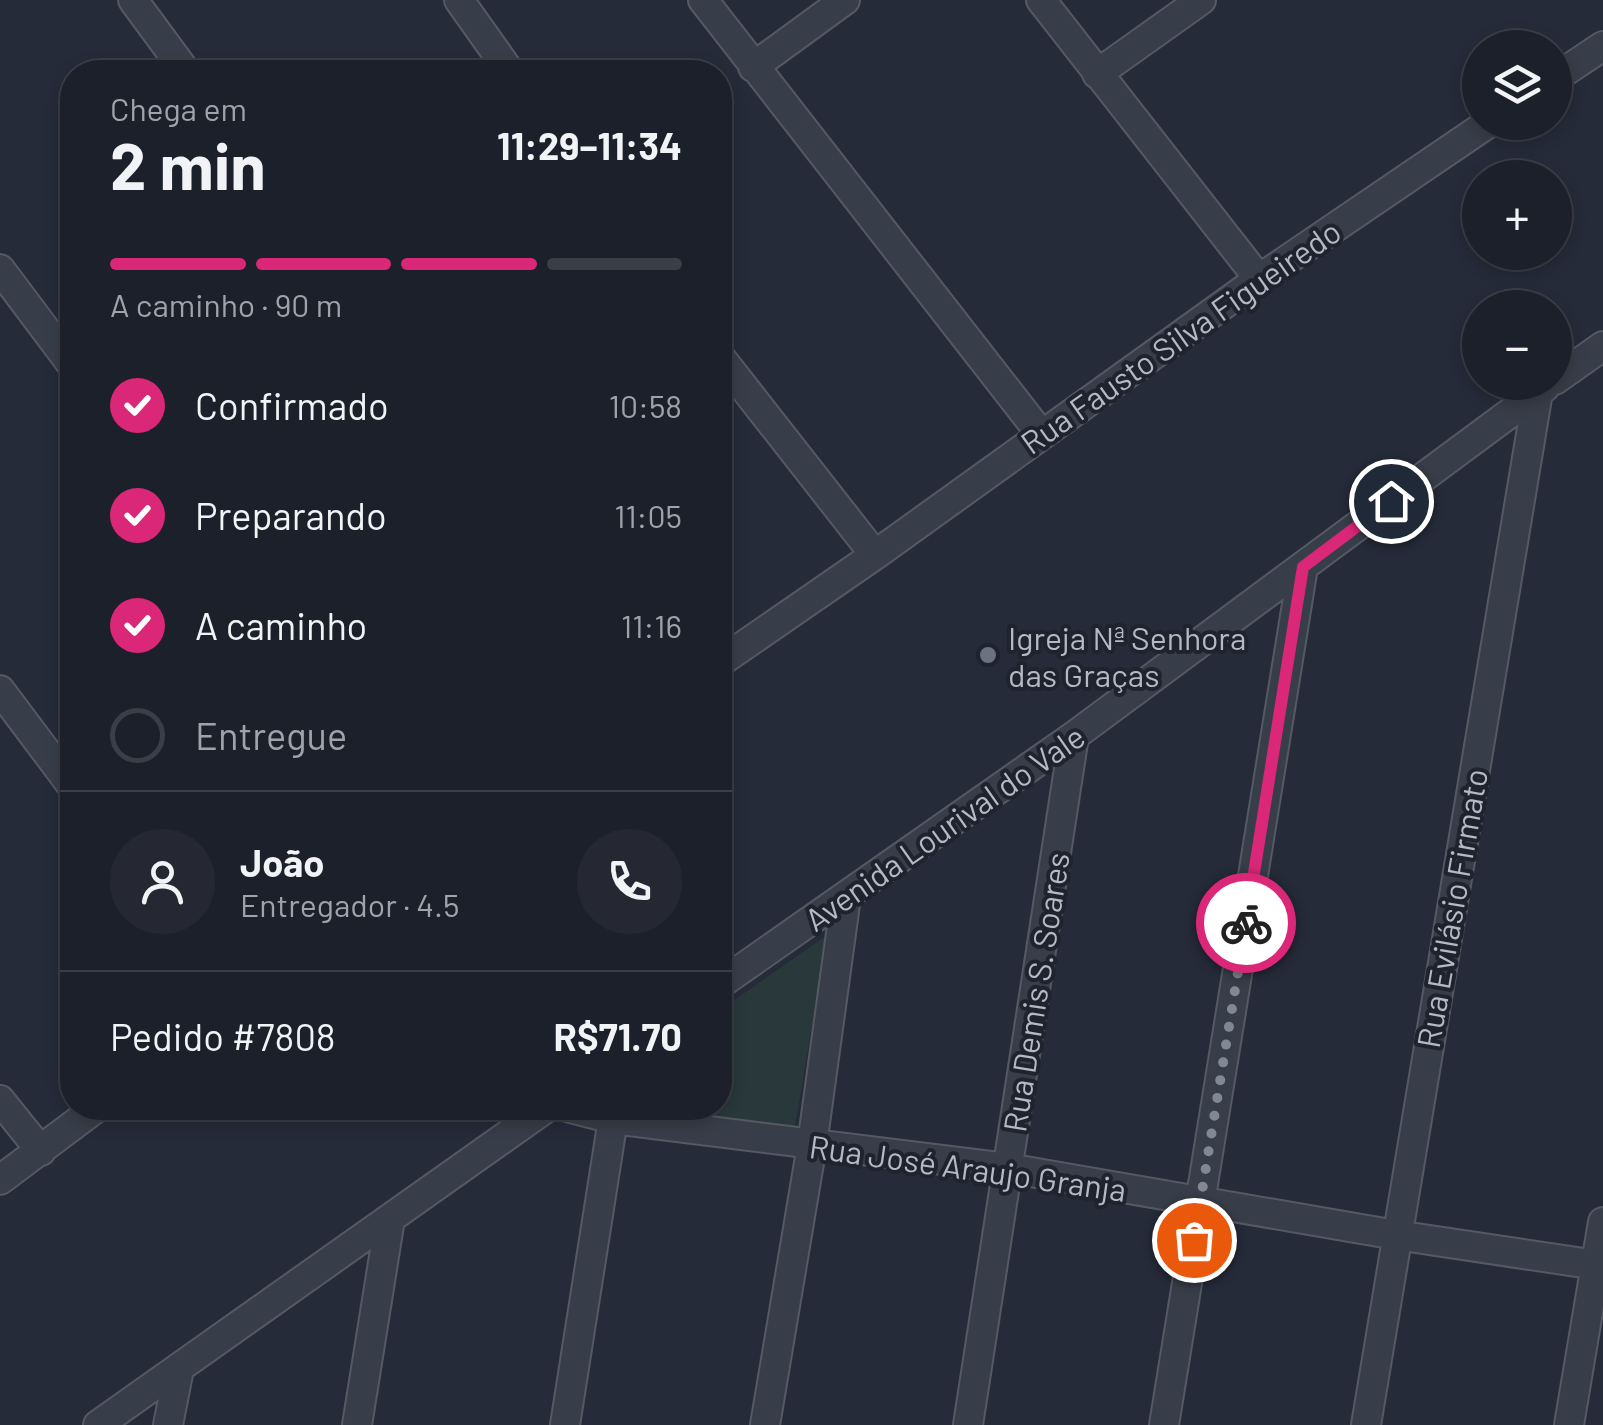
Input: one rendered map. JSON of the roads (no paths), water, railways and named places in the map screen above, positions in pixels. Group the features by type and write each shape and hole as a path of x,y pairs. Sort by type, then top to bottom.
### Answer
{"street":[{"path":"132,0 177,60"},
{"path":"458,0 501,60"},
{"path":"703,0 1040,434"},
{"path":"753,67 846,0"},
{"path":"1041,0 1259,279"},
{"path":"1097,74 1201,0"},
{"path":"1572,67 1603,46"},
{"name":"Rua Fausto Silva Figueiredo","path":"732,654 1259,279 1464,140"},
{"path":"0,269 60,349"},
{"name":"Avenida Lourival do Vale","path":"1572,368 1603,346"},
{"path":"732,372 874,555"},
{"name":"Avenida Lourival do Vale","path":"732,976 1074,736 1528,400"},
{"name":"Rua Evilásio Firmato","path":"1366,1425 1396,1235 1545,400"},
{"path":"1164,1425 1303,567"},
{"path":"0,690 60,770"},
{"name":"Rua Demis S. Soares","path":"968,1425 1074,736"},
{"path":"765,1425 812,1144 846,897"},
{"path":"0,1100 41,1151"},
{"path":"0,1180 81,1120"},
{"path":"98,1425 529,1120"},
{"path":"565,1425 613,1120"},
{"name":"Rua José Araujo Granja","path":"621,1120 1008,1168 1396,1235 1600,1265"},
{"path":"357,1425 390,1219"},
{"path":"1569,1425 1600,1265 1603,1222"},
{"path":"168,1425 179,1369"}],"place":[{"name":"Igreja Nª Senhora das Graças","path":"988,655"}]}
